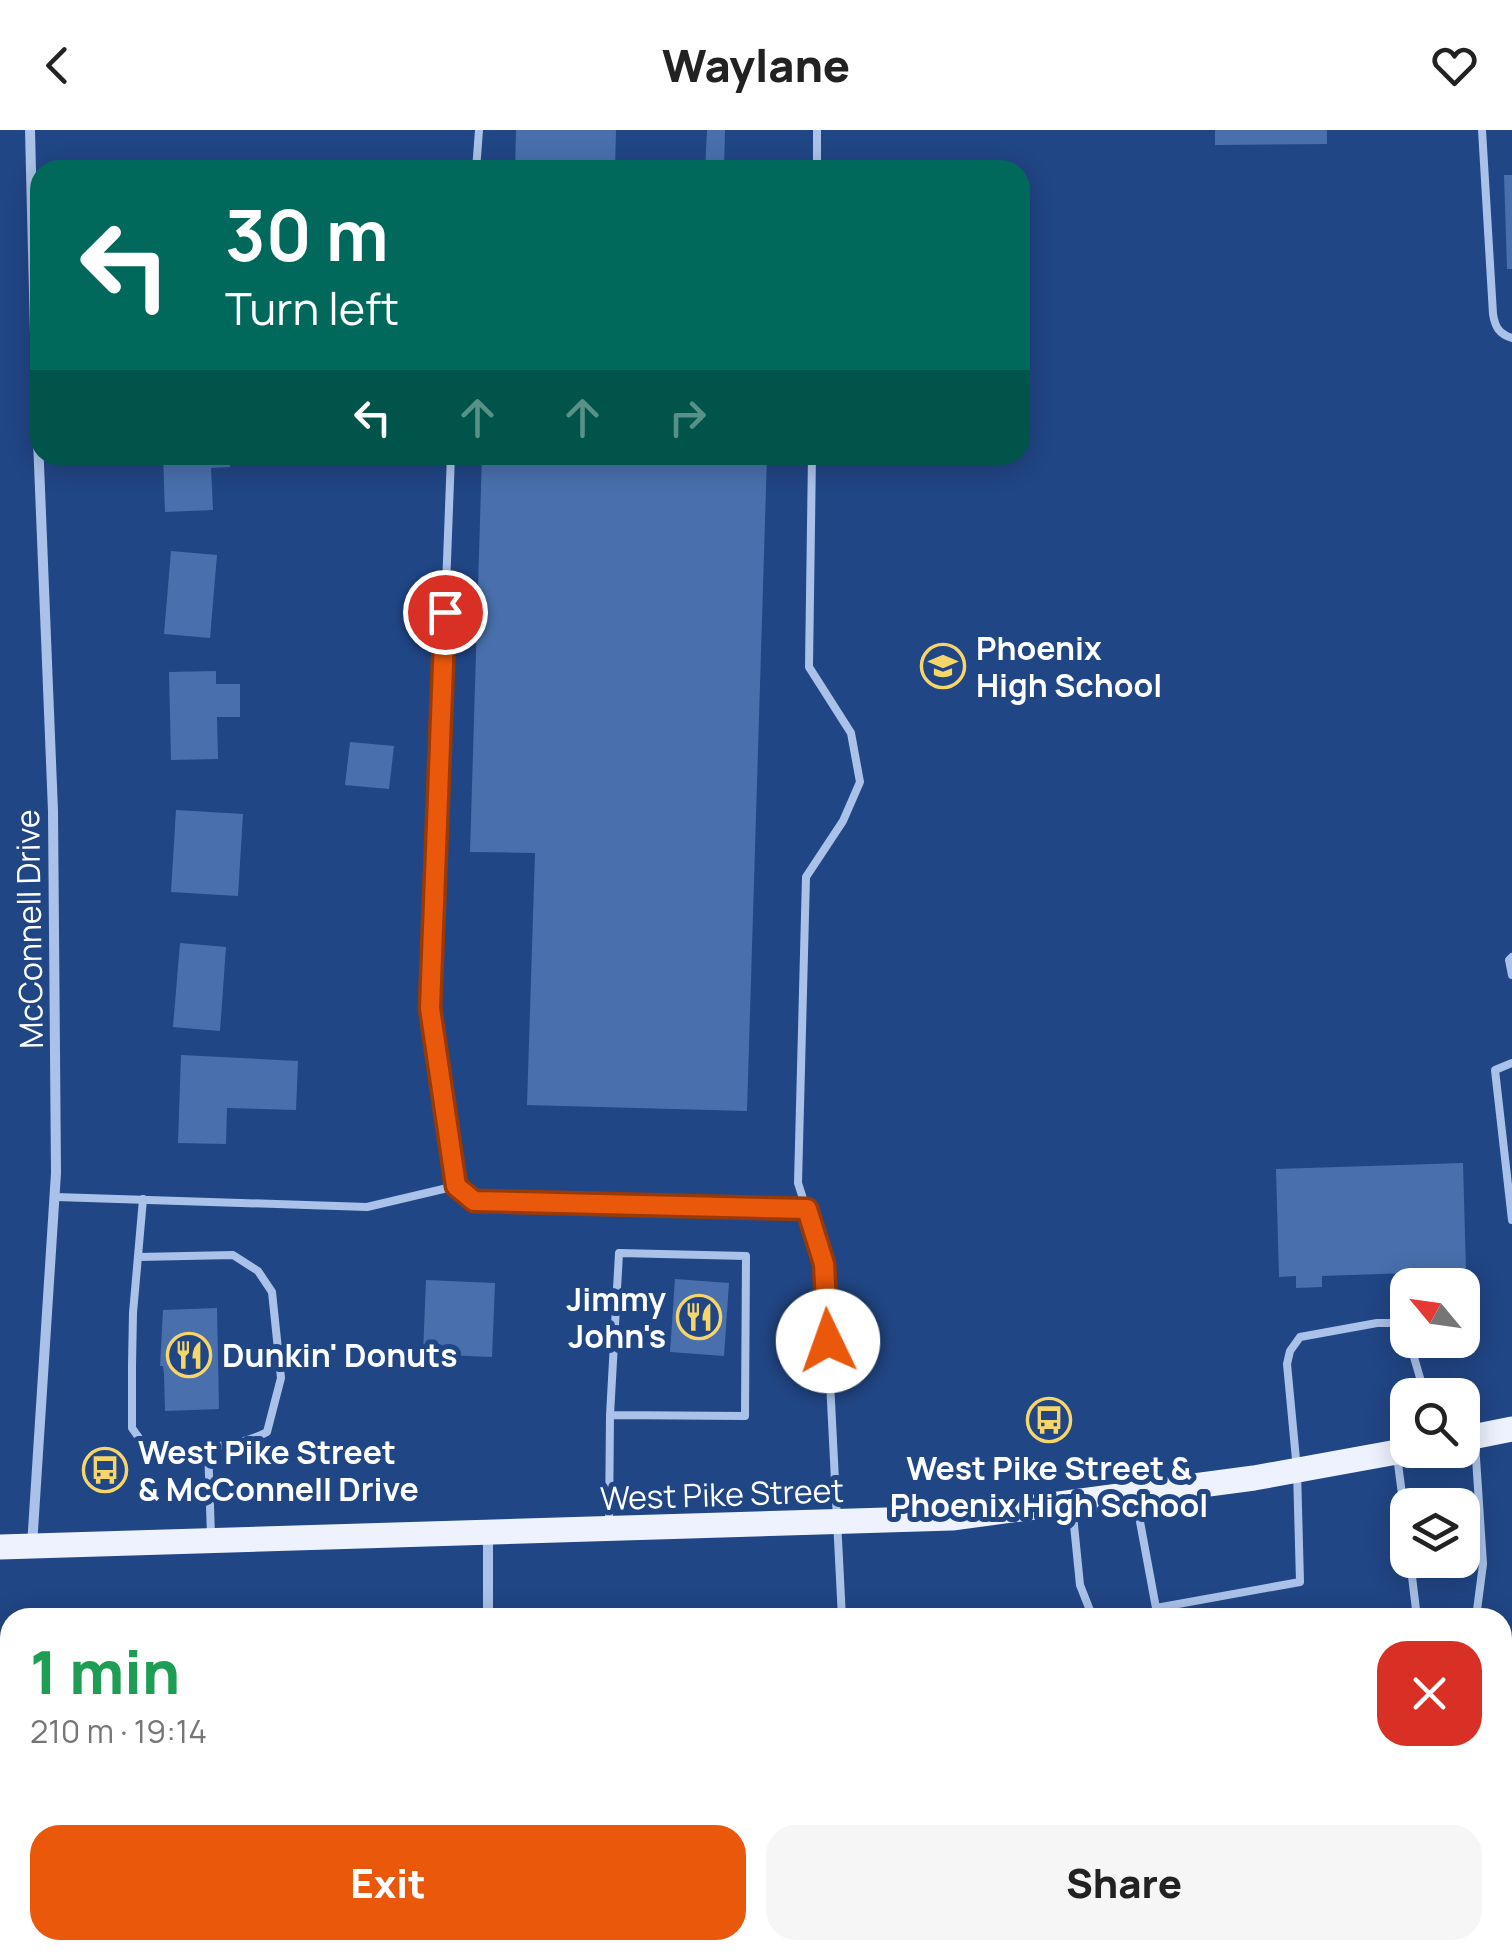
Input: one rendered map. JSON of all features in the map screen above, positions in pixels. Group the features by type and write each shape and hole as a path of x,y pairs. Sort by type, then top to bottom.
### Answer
{"main road":[{"path":"1480,1435 1512,1428"},
{"name":"West Pike Street","path":"0,1546 952,1518 1135,1496 1390,1453"}],"street":[{"name":"McConnell Drive","path":"30,130 31,160"},
{"name":"McConnell Drive","path":"32,1546 56,1197 53,811 39,465"},
{"path":"488,1533 488,1608"}],"lane":[{"path":"477,160 479,130"},
{"path":"817,130 817,160"},
{"path":"1482,130 1495,327 1512,338"},
{"path":"451,465 430,1008 456,1186 474,1201 807,1209"},
{"path":"812,465 809,667 852,733 860,782 843,821 806,877 798,1183 824,1264 842,1608"},
{"path":"1512,957 1512,975"},
{"path":"1512,1062 1495,1070 1512,1220"},
{"path":"56,1197 367,1207 456,1186"},
{"path":"138,1256 232,1256 258,1271 272,1292 281,1378 268,1432 248,1442 160,1449 144,1446 132,1428 133,1313 138,1256 144,1200"},
{"path":"609,1530 610,1415 619,1253 746,1256 745,1416 610,1415"},
{"path":"1135,1496 1156,1608 1300,1582 1287,1364 1290,1351 1300,1337 1390,1323"},
{"path":"208,1445 211,1541"},
{"path":"1472,1468 1483,1564 1477,1608"},
{"path":"1072,1505 1080,1585 1089,1608"},
{"path":"1412,1578 1416,1608"}],"building":[{"path":"516,130 616,130 615,160 515,160"},
{"path":"707,130 725,130 724,160 706,160"},
{"path":"1215,130 1327,130 1327,144 1215,145"},
{"path":"1504,175 1512,175 1512,269 1507,269"},
{"path":"163,465 230,465 211,468 213,510 165,512"},
{"path":"482,465 767,465 747,1111 527,1105 535,853 470,852"},
{"path":"171,551 217,555 210,638 164,634"},
{"path":"216,671 216,684 240,684 240,717 217,717 218,759 171,760 169,672"},
{"path":"350,742 394,746 389,789 345,785"},
{"path":"176,810 243,814 238,896 171,892"},
{"path":"180,943 226,947 220,1031 173,1027"},
{"path":"181,1055 298,1061 296,1110 227,1108 226,1144 178,1143"},
{"path":"1463,1163 1466,1268 1390,1268 1390,1274 1322,1276 1322,1287 1296,1288 1296,1276 1279,1277 1276,1169"},
{"name":"Jimmy John's","path":"675,1279 729,1283 724,1356 670,1352"},
{"path":"426,1280 495,1283 492,1357 423,1354"},
{"name":"Dunkin' Donuts","path":"217,1308 219,1409 165,1411 164,1374 160,1366 163,1310"}],"place":[{"name":"Phoenix High School","path":"943,666"},
{"name":"Jimmy John's","path":"699,1317"},
{"name":"Dunkin' Donuts","path":"189,1355"},
{"name":"West Pike Street & Phoenix High School","path":"1049,1420"},
{"name":"West Pike Street & McConnell Drive","path":"105,1470"}],"route":[{"path":"445,612 430,1008 456,1186 474,1201 807,1209 824,1264 828,1341"}]}
